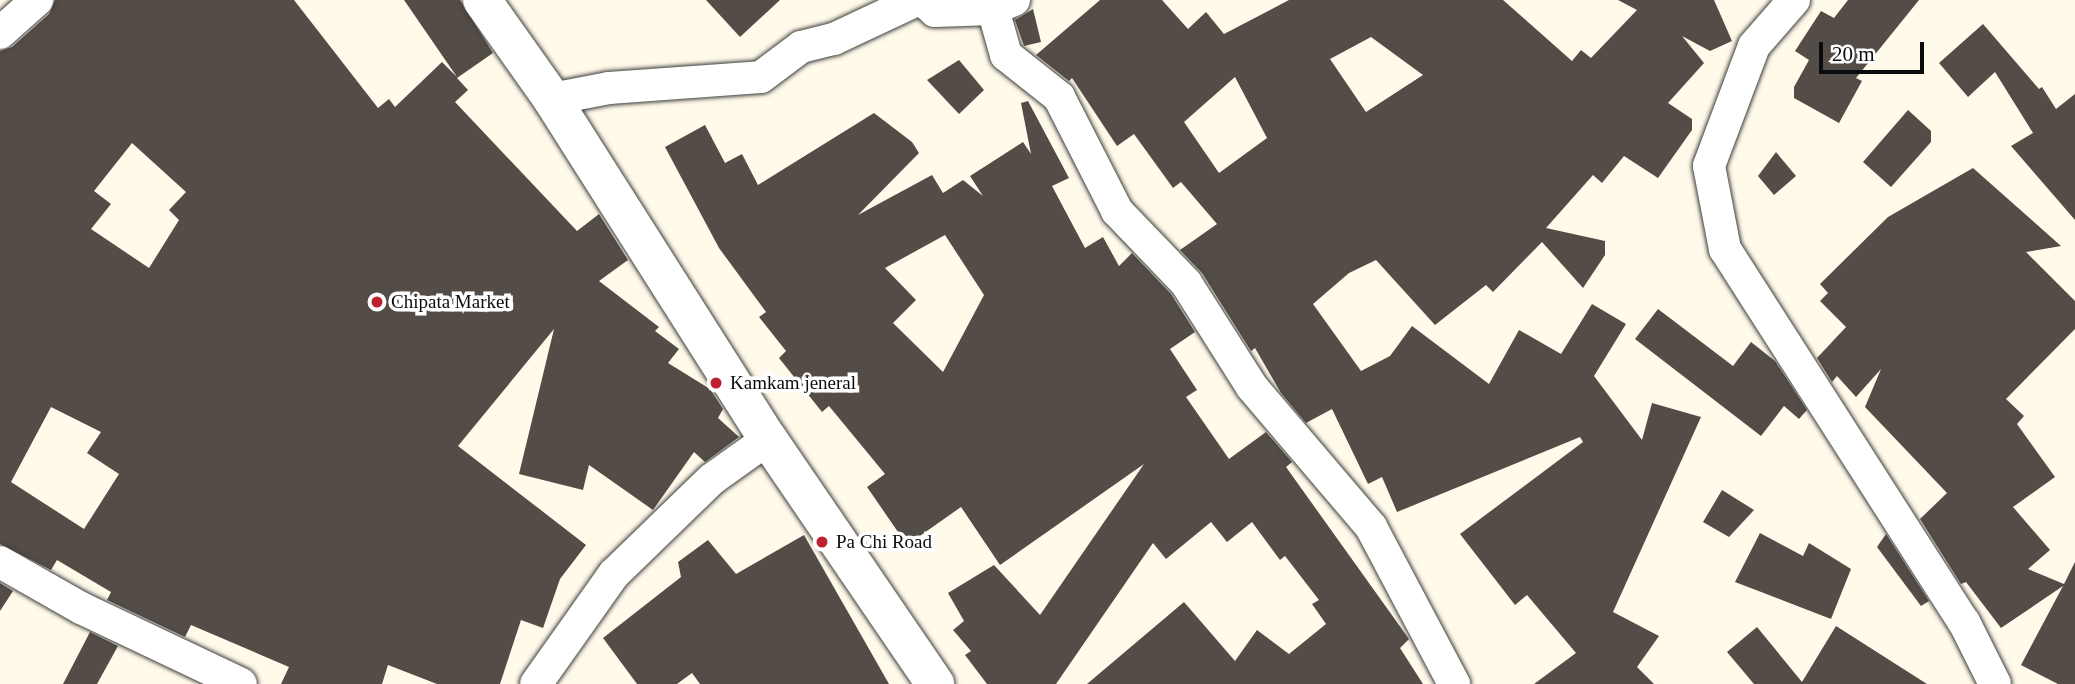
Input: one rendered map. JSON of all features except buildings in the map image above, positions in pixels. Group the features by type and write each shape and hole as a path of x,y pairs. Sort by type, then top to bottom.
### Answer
{"street":[{"path":"0,33 37,0"},
{"path":"482,0 552,99 768,439 935,684"},
{"path":"552,99 609,88 761,77 801,47 834,39 917,0"},
{"path":"923,0 935,10 1003,4 1006,55 1059,97 1117,211 1186,283 1252,387 1371,527 1454,684"},
{"path":"1794,0 1754,46 1709,166 1725,249 1964,622 1995,684"},
{"path":"536,684 614,574 712,479 768,439"},
{"path":"0,562 80,608 241,684"}],"place":[{"name":"Chipata Market","path":"377,302"},
{"name":"Kamkam jeneral","path":"716,383"},
{"name":"Pa Chi Road","path":"822,542"}]}
